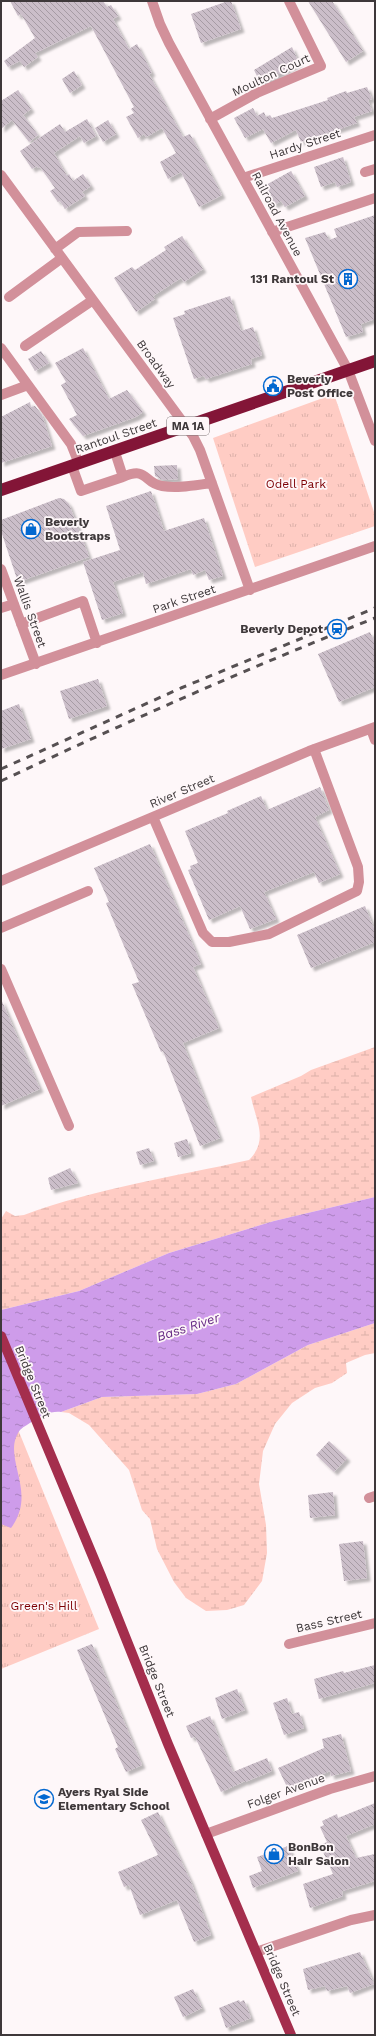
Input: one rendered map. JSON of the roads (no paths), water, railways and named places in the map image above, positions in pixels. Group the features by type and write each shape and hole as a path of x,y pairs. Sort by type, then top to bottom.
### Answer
{"highway":[{"name":"Rantoul Street","path":"1,490 115,452 375,361"}],"main road":[{"name":"Bridge Street","path":"1,1336 206,1834 291,2035"}],"street":[{"name":"Railroad Avenue","path":"152,1 160,24 169,43 348,370 375,441"},
{"name":"Moulton Court","path":"210,119 257,94 321,66 290,1"},
{"name":"Hardy Street","path":"243,178 375,135"},
{"name":"Broadway","path":"1,175 187,427 200,450 250,590"},
{"path":"272,232 375,198"},
{"path":"55,249 78,232 127,231"},
{"path":"9,297 62,258"},
{"path":"25,346 94,300"},
{"path":"1,348 71,444 81,491 134,472 146,475 154,484 163,486 212,483"},
{"path":"1,395 28,385"},
{"path":"115,452 123,477"},
{"name":"Park Street","path":"1,676 375,546"},
{"name":"Wallis Street","path":"1,569 36,664"},
{"path":"21,624 82,602 97,642"},
{"path":"1,608 14,604"},
{"path":"373,728 375,740"},
{"name":"River Street","path":"1,881 314,749 373,728"},
{"path":"153,817 203,933 212,942 230,942 269,934 357,891 359,882 358,867 314,749"},
{"path":"1,928 88,890"},
{"path":"1,969 69,1126"},
{"name":"Bass Street","path":"289,1644 375,1623"},
{"name":"Folger Avenue","path":"206,1834 330,1789 375,1776"},
{"path":"256,1952 352,1920 375,1915"}],"water":[{"name":"Bass River","path":"375,1197 375,1323 308,1345 236,1384 197,1394 102,1397 61,1412 50,1413 39,1417 20,1430 15,1440 14,1452 21,1488 19,1514 11,1528 1,1524 1,1310 79,1291 169,1253 274,1221"}],"railway":[{"path":"1,769 181,688 375,608"},
{"path":"1,781 186,696 375,618"}],"place":[{"name":"131 Rantoul St","path":"348,279"},
{"name":"Beverly Post Office","path":"273,386"},
{"name":"Beverly Bootstraps","path":"31,529"},
{"name":"Beverly Depot","path":"337,629"},
{"name":"Ayers Ryal Side Elementary School","path":"44,1799"},
{"name":"BonBon Hair Salon","path":"274,1854"}],"park label":[{"name":"Odell Park","path":"296,484"},
{"name":"Green's Hill","path":"44,1606"}]}
